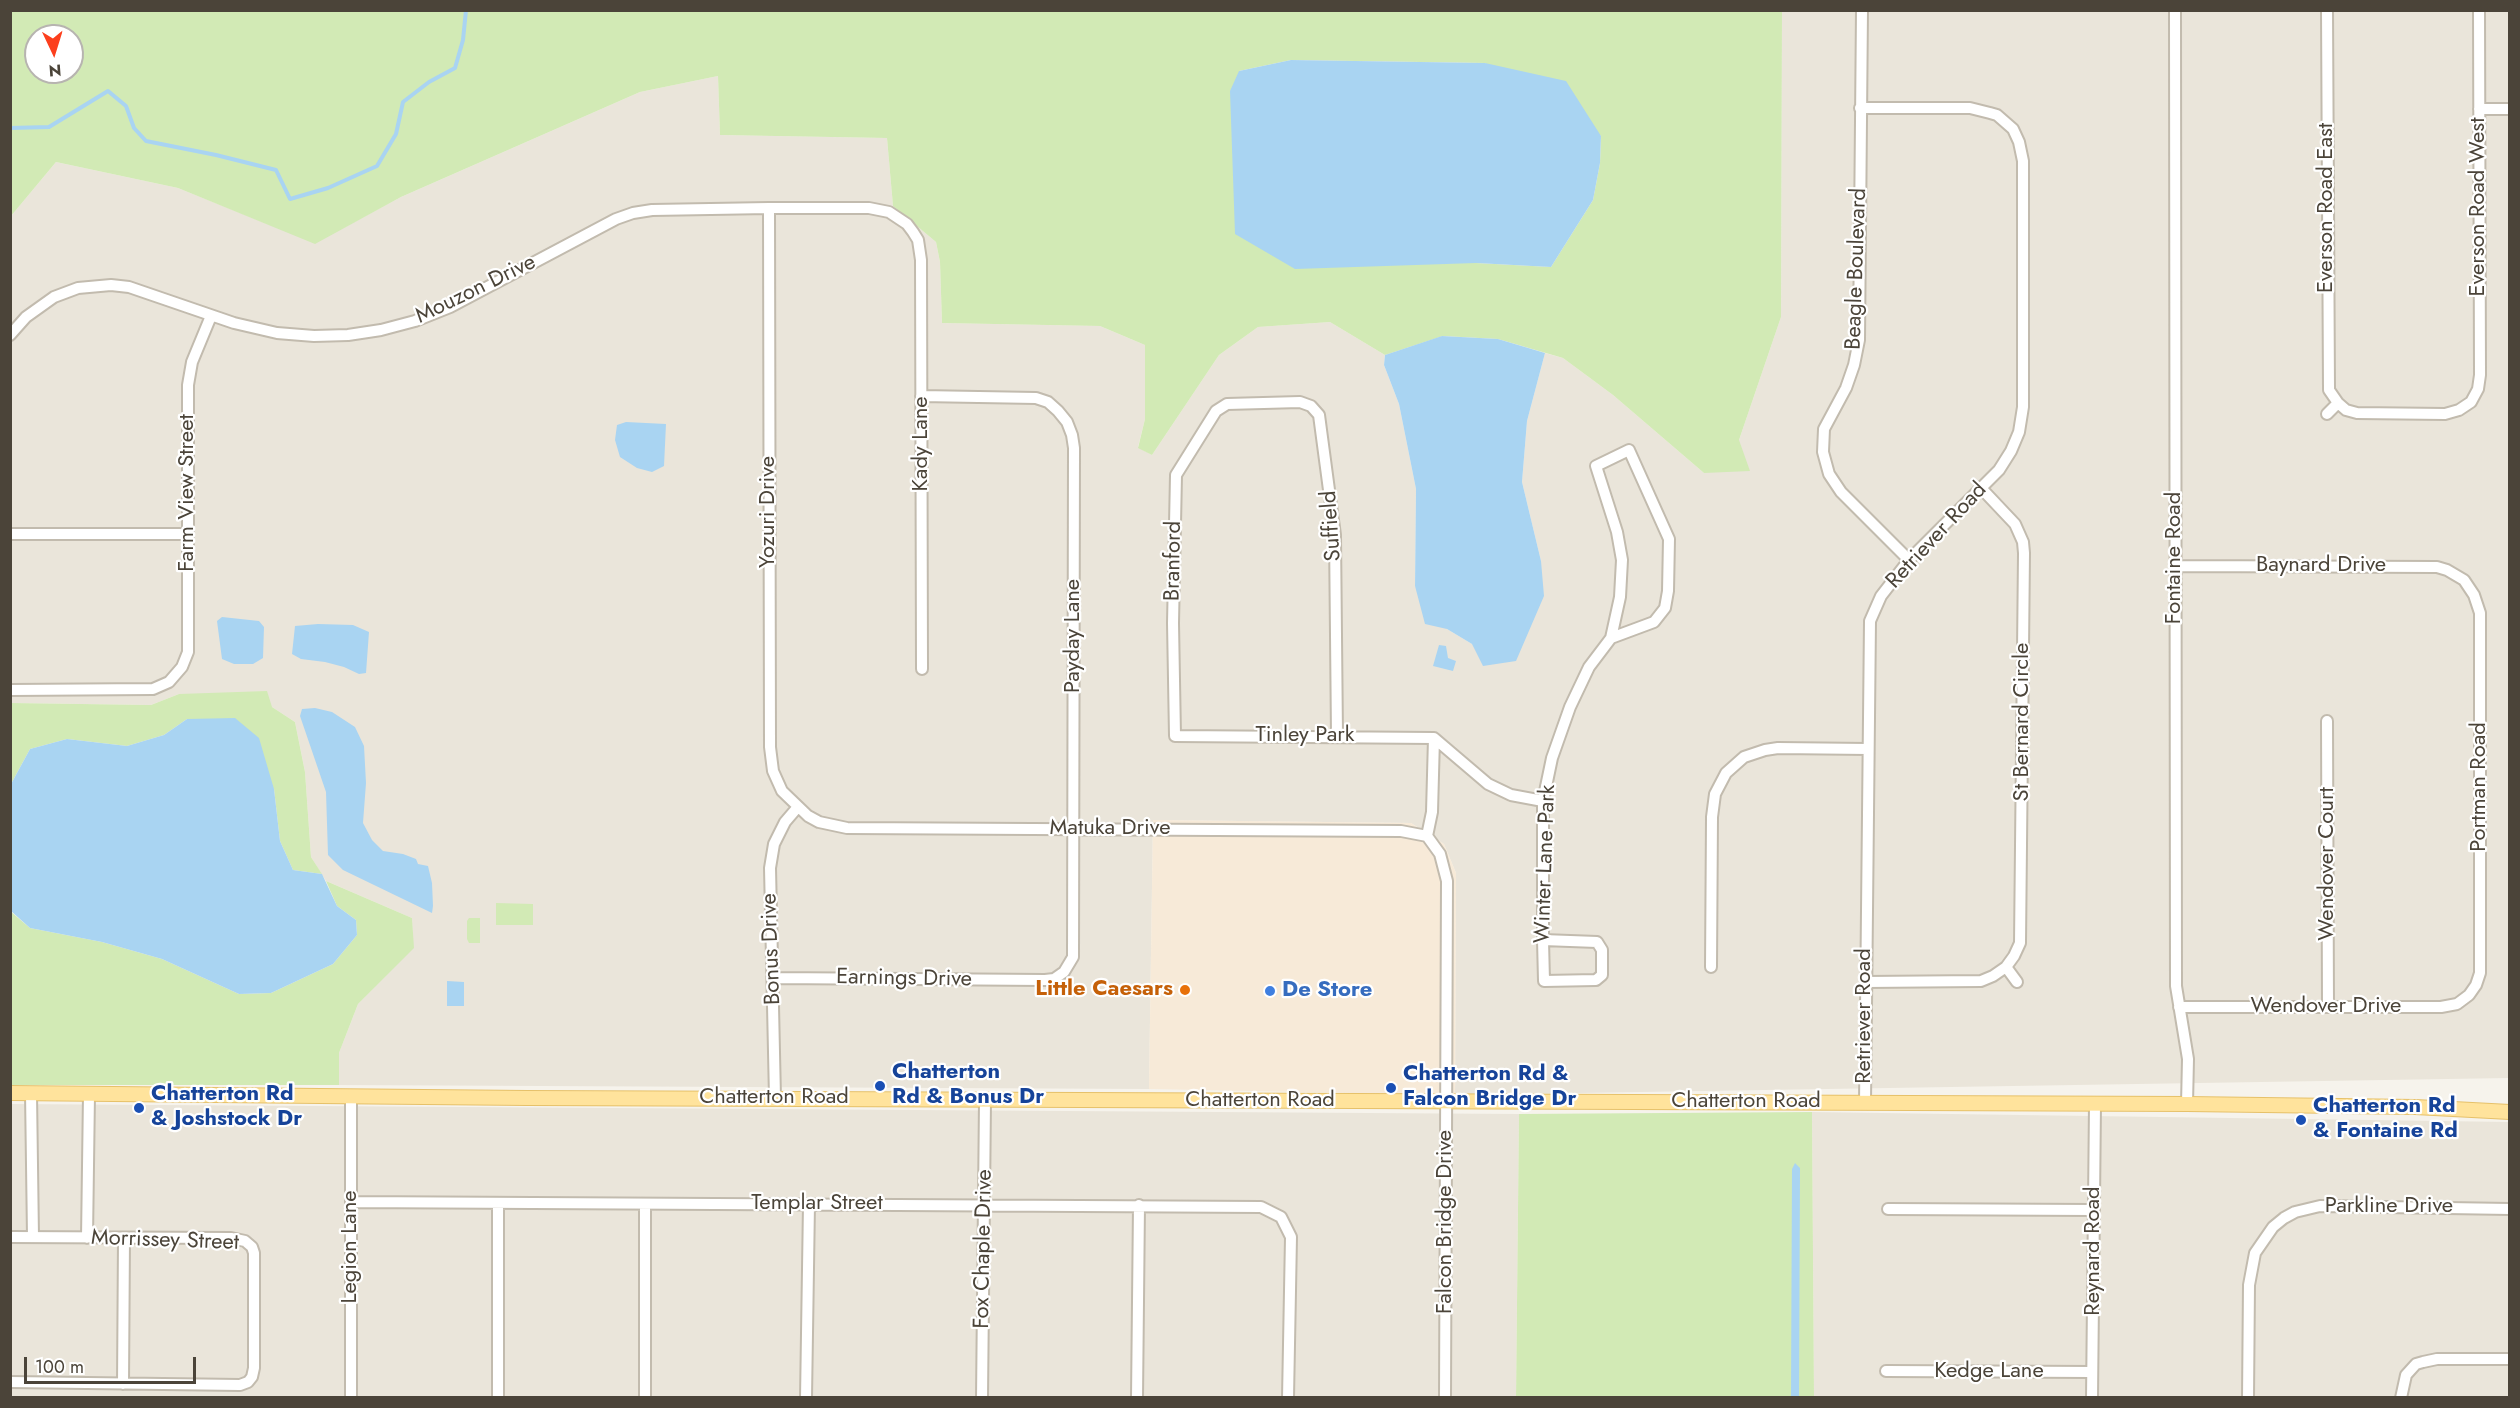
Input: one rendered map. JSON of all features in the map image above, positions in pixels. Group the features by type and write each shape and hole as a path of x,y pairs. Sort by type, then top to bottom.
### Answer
{"main road":[{"name":"Chatterton Road","path":"10,1093 985,1100 2187,1104 2415,1107 2510,1112"}],"street":[{"name":"Beagle Boulevard","path":"1862,10 1859,340 1846,388 1824,429 1823,452 1829,474 1841,492 1909,560"},
{"name":"Fontaine Road","path":"2175,10 2176,986 2188,1059 2187,1104"},
{"name":"Everson Road East","path":"2327,10 2327,374 2329,390 2338,403"},
{"name":"Everson Road West","path":"2338,403 2346,410 2357,413 2445,414 2459,410 2471,402 2478,389 2480,375 2479,10"},
{"name":"Retriever Road","path":"1860,108 1970,108 1996,115 2008,123 2019,142 2023,161 2023,407 2019,432 2000,470 1909,560 1881,596 1870,621 1865,1102"},
{"path":"2479,109 2510,109"},
{"name":"Yozuri Drive","path":"769,208 770,747 777,780 782,791 797,808"},
{"name":"Mouzon Drive","path":"10,335 26,316 43,304 78,288 111,285 129,287 211,316 277,333 314,336 381,330 450,307 616,219 652,210 869,208 889,212 907,224"},
{"name":"Kady Lane","path":"907,224 918,240 921,260 922,669"},
{"name":"Farm View Street","path":"10,690 153,689 169,682 178,672 188,652 189,374 211,316"},
{"name":"Payday Lane","path":"921,396 1036,398 1048,402 1067,422 1074,448 1073,957 1064,972 1054,979 1035,981"},
{"name":"Suffield","path":"1227,404 1300,402 1311,406 1319,415 1335,535 1337,736"},
{"path":"2327,414 2338,403"},
{"name":"Branford","path":"1175,736 1175,482 1179,468 1216,411 1227,404"},
{"name":"Winter Lane Park","path":"1543,940 1598,942 1602,950 1602,975 1596,980 1544,981 1543,940 1543,801 1552,759 1570,706 1589,667 1611,638 1620,597 1622,560 1610,506 1596,466 1629,450 1669,539 1668,591 1665,608 1654,622 1611,638"},
{"name":"St Bernard Circle","path":"1981,488 2015,524 2020,532 2024,553 2021,935 2014,956 2006,967"},
{"path":"10,534 187,534"},
{"name":"Baynard Drive","path":"2175,566 2427,566 2447,570 2464,580"},
{"name":"Portman Road","path":"2464,580 2478,604 2480,624 2480,973 2469,995"},
{"name":"Wendover Court","path":"2327,721 2328,1007"},
{"name":"Tinley Park","path":"1175,736 1434,738"},
{"path":"1434,738 1488,784 1511,795 1543,801"},
{"path":"1427,837 1432,812 1434,738"},
{"path":"1711,967 1712,817 1715,794 1726,773 1744,757 1765,750 1778,748 1868,749"},
{"name":"Matuka Drive","path":"797,808 819,822 847,828 1401,831 1427,837"},
{"name":"Bonus Drive","path":"775,1098 770,868 774,844 785,822 797,808"},
{"name":"Falcon Bridge Drive","path":"1427,837 1440,854 1447,881 1445,1398"},
{"path":"1866,982 1973,982 1993,976 2006,967 2017,982"},
{"name":"Earnings Drive","path":"773,978 1035,981"},
{"name":"Wendover Drive","path":"2179,1007 2441,1007 2457,1004 2469,995"},
{"path":"31,1093 33,1237"},
{"path":"87,1238 89,1094"},
{"name":"Legion Lane","path":"351,1096 351,1398"},
{"name":"Fox Chaple Drive","path":"982,1398 985,1100"},
{"name":"Reynard Road","path":"2092,1398 2095,1104"},
{"name":"Templar Street","path":"351,1202 1253,1205 1268,1209 1281,1217 1289,1230 1292,1245 1288,1398"},
{"path":"498,1203 498,1398"},
{"path":"645,1204 645,1398"},
{"path":"806,1398 809,1204"},
{"path":"1137,1398 1139,1205"},
{"name":"Parkline Drive","path":"2248,1398 2249,1285 2255,1253 2273,1227 2295,1212 2320,1206 2510,1209"},
{"path":"1888,1209 2093,1210"},
{"name":"Morrissey Street","path":"10,1237 239,1239 252,1247 254,1253 254,1368 248,1382 225,1385 123,1384"},
{"path":"10,1382 123,1384 124,1238"},
{"path":"2401,1398 2404,1381 2411,1369 2423,1362 2437,1359 2510,1359"},
{"name":"Kedge Lane","path":"1886,1371 2092,1372"}],"shaded area":[{"path":"1782,11 2509,11 2509,1078 1455,1095 1456,873 1444,844 1411,823 1153,820 1149,1089 339,1085 339,1053 358,1004 413,948 412,918 326,881 311,857 305,772 295,722 272,707 179,694 151,705 11,703 11,216 56,162 178,188 315,243 401,197 640,92 718,76 720,135 887,138 893,206 936,242 940,262 942,323 1100,326 1145,345 1145,419 1138,447 1152,455 1219,355 1258,327 1330,322 1385,355 1384,365 1399,404 1416,489 1415,586 1447,629 1472,644 1541,561 1522,482 1527,421 1545,353 1563,358 1613,395 1704,473 1739,440 1781,317"},
{"path":"1153,820 1411,823 1444,844 1456,873 1455,1095 1149,1089"},
{"path":"10,1104 1519,1114 1516,1397 11,1397"},
{"path":"1812,1112 2509,1122 2509,1397 1814,1397"}],"green space":[{"path":"11,11 1782,11 1781,317 1739,440 1750,471 1704,473 1613,395 1563,358 1498,339 1443,336 1385,355 1330,322 1258,327 1219,355 1152,455 1138,448 1145,419 1145,345 1100,326 942,323 940,262 936,242 893,206 887,138 720,135 718,76 640,92 401,197 315,244 178,188 56,162 11,216","holes":["1291,60 1485,63 1601,136 1600,163 1593,200 1551,267 1476,263 1239,71"]},
{"path":"267,691 272,707 295,722 305,772 311,857 322,874 293,870 280,841 274,789 187,719 164,735 127,746 67,739 30,749 11,784 11,703 151,705 179,694"},
{"path":"326,881 412,918 414,948 358,1004 339,1053 339,1085 11,1085 10,911 30,928 102,942 162,959 239,994 271,993 333,964 357,935 356,920 337,906"},
{"path":"496,903 533,904 533,925 496,925"},
{"path":"469,918 480,918 480,943 469,943 467,939"},
{"path":"1812,1112 1814,1397 1516,1398 1519,1114"}],"water":[{"path":"1291,60 1485,63 1566,81 1601,136 1600,163 1593,200 1551,267 1476,263 1295,269 1235,234 1230,91 1239,71"},
{"path":"1442,336 1498,339 1545,353 1527,421 1522,482 1541,561 1544,596 1516,661 1483,666 1472,644 1447,629 1425,624 1415,586 1416,489 1399,404 1384,365 1385,355"},
{"path":"626,422 666,424 664,466 652,472 637,468 620,457 615,440 617,425"},
{"path":"222,617 259,621 264,627 263,658 253,664 234,664 222,659 217,621"},
{"path":"353,625 369,632 366,673 359,674 344,667 301,659 292,654 295,626"},
{"path":"1439,645 1446,646 1448,658 1456,661 1453,671 1433,666"},
{"path":"315,708 332,712 355,727 364,746 366,783 363,823 372,840 383,851 403,854 416,859 418,864 428,866 432,883 432,913 343,870 328,855 326,792 300,716 302,709"},
{"path":"235,718 259,738 274,789 280,841 293,870 322,874 337,906 356,920 357,935 333,964 271,993 239,994 162,959 102,942 30,928 11,911 11,784 30,749 67,739 127,746 164,735 187,719"},
{"path":"447,981 464,982 464,1006 447,1006"},
{"path":"1795,1163 1800,1168 1799,1398 1791,1397 1792,1169"}],"waterway":[{"path":"10,128 49,127 108,91 126,106 134,128 146,141 276,170 290,199 328,188 377,166 396,134 403,102 429,82 455,68 463,40 466,10"}],"place":[{"name":"Little Caesars","path":"1185,990"},
{"name":"De Store","path":"1270,991"},
{"name":"Chatterton Rd & Bonus Dr","path":"880,1086"},
{"name":"Chatterton Rd & Falcon Bridge Dr","path":"1391,1088"},
{"name":"Chatterton Rd & Joshstock Dr","path":"139,1108"},
{"name":"Chatterton Rd & Fontaine Rd","path":"2301,1120"}]}
